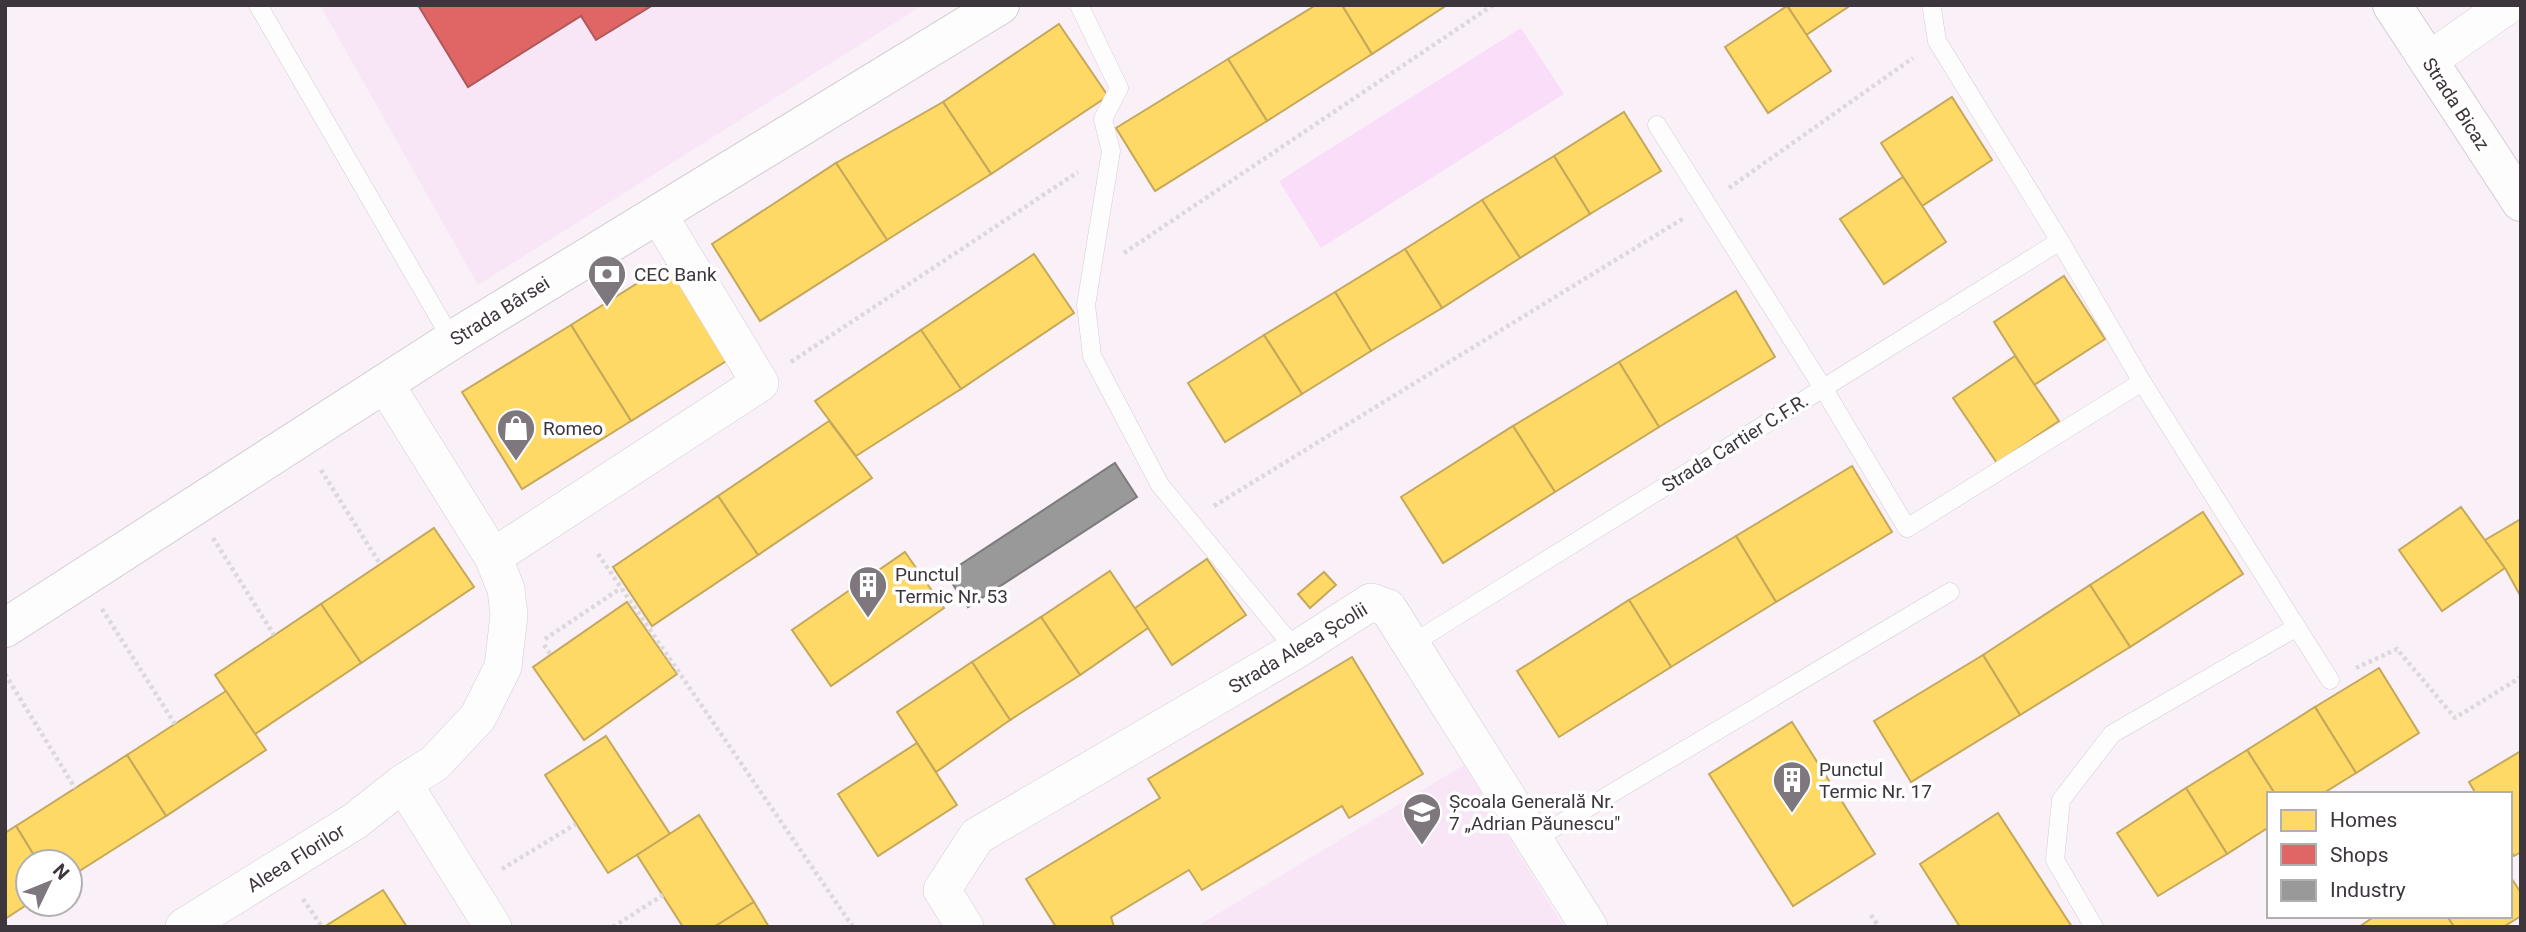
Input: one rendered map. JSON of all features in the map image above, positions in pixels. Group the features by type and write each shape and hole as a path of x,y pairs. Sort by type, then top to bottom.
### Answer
{"street":[{"name":"Strada Bârsei","path":"5,628 452,340 1000,5"},
{"name":"Strada Bicaz","path":"2392,5 2521,202"},
{"path":"2428,61 2508,5"},
{"path":"493,556 760,383 658,214"},
{"name":"Aleea Florilor","path":"184,927 355,821 403,783 435,763 478,718 503,667 509,615 506,589 493,556 385,384"},
{"name":"Strada Aleea Școlii","path":"965,927 942,890 977,836 1296,650 1371,603 1388,608 1589,927"},
{"path":"403,783 493,927"}],"lane":[{"path":"258,5 452,340"},
{"path":"1079,5 1119,88 1103,119 1111,151 1086,305 1092,356 1160,485 1296,650"},
{"path":"1933,5 1937,41 2142,382 2330,680"},
{"path":"1657,125 1823,388 1907,528 2142,382"},
{"name":"Strada Cartier C.F.R.","path":"1410,645 2060,242"},
{"path":"1535,839 1950,592"},
{"path":"2094,927 2055,860 2061,800 2112,734 2297,627"}],"path":[{"path":"1091,275 1493,5"},
{"path":"1189,521 1707,204 1937,41"},
{"path":"760,383 1111,151"},
{"path":"329,482 380,564"},
{"path":"222,552 274,635"},
{"path":"598,554 853,927"},
{"path":"503,667 621,588"},
{"path":"113,626 175,724"},
{"path":"2330,680 2396,649 2455,718 2521,677"},
{"path":"5,674 75,788"},
{"path":"470,890 576,824"},
{"path":"613,927 663,895"},
{"path":"1871,915 1879,927"}],"shaded area":[{"path":"320,5 923,5 478,285"},
{"path":"1521,28 1564,94 1321,248 1279,181"},
{"name":"Școala Generală Nr. 7 „Adrian Păunescu\"","path":"1464,765 1564,927 1196,927"}],"building: Homes":[{"path":"1316,5 1342,5 1372,54 1267,121 1228,59"},
{"path":"1342,5 1447,5 1372,54"},
{"path":"1787,5 1851,5 1806,35"},
{"path":"1787,6 1831,71 1768,113 1725,47"},
{"path":"1059,24 1108,96 991,174 943,102"},
{"path":"1228,59 1267,121 1155,191 1116,128"},
{"path":"1952,97 1992,160 1922,206 1881,143"},
{"path":"943,102 991,174 887,240 836,163"},
{"path":"1624,112 1661,171 1590,214 1554,156"},
{"path":"1554,156 1590,214 1520,258 1482,200"},
{"path":"836,163 887,240 760,321 712,244"},
{"path":"1903,177 1946,242 1884,284 1840,219"},
{"path":"1482,200 1520,258 1442,308 1405,249"},
{"path":"1405,249 1442,308 1371,351 1335,292"},
{"path":"1034,254 1074,313 961,389 921,330"},
{"path":"679,257 739,353 631,421 571,325"},
{"path":"2064,276 2105,339 2034,385 1994,322"},
{"path":"1736,291 1775,357 1659,427 1619,362"},
{"path":"1335,292 1371,351 1302,394 1264,335"},
{"path":"571,325 631,421 522,489 462,392"},
{"path":"921,330 961,389 856,456 815,401"},
{"path":"1264,335 1302,394 1225,442 1188,383"},
{"path":"2015,356 2059,421 1997,463 1953,398"},
{"path":"1619,362 1659,427 1555,492 1513,426"},
{"path":"829,421 872,478 758,555 718,496"},
{"path":"1513,426 1555,492 1443,563 1401,497"},
{"path":"1852,466 1892,532 1776,602 1736,536"},
{"path":"718,496 758,555 652,626 613,567"},
{"path":"2461,507 2505,568 2442,611 2399,550"},
{"path":"2203,512 2243,574 2130,647 2090,585"},
{"path":"2521,519 2521,597 2485,540"},
{"path":"434,528 474,587 361,663 321,604"},
{"path":"1736,536 1776,602 1671,667 1629,600"},
{"name":"Punctul Termic Nr. 53","path":"905,552 944,608 831,686 792,630"},
{"path":"1207,559 1246,615 1172,665 1135,608"},
{"path":"1110,571 1148,628 1080,675 1041,617"},
{"path":"1324,572 1336,585 1310,608 1298,594"},
{"path":"2090,585 2130,647 2020,715 1983,655"},
{"path":"1629,600 1671,667 1559,737 1517,671"},
{"path":"627,602 677,674 584,740 533,667"},
{"path":"321,604 361,663 255,734 215,675"},
{"path":"1041,617 1080,675 1010,720 972,662"},
{"path":"1983,655 2020,715 1911,782 1874,721"},
{"path":"1352,657 1423,774 1349,818 1342,806 1202,890 1189,870 1111,917 1114,927 1056,927 1026,879 1160,798 1148,779"},
{"path":"972,662 1010,720 936,772 897,712"},
{"path":"2379,668 2419,733 2356,773 2315,707"},
{"path":"226,691 266,750 166,816 127,755"},
{"path":"2315,707 2356,773 2325,792 2274,792 2247,750"},
{"name":"Punctul Termic Nr. 17","path":"1792,722 1875,854 1793,906 1709,774"},
{"path":"606,736 670,834 608,873 545,775"},
{"path":"917,743 957,805 878,856 838,794"},
{"path":"2247,750 2274,792 2267,792 2267,828 2227,854 2186,788"},
{"path":"2521,751 2521,852 2514,856 2512,853 2512,792 2475,792 2469,782"},
{"path":"127,755 166,816 84,868 84,848 29,848 16,826"},
{"path":"2186,788 2227,854 2158,896 2117,833"},
{"path":"1998,813 2072,927 1960,927 1920,864"},
{"path":"699,815 754,902 714,927 683,927 637,855"},
{"path":"16,826 29,848 14,848 14,913 5,919 5,833"},
{"path":"2512,879 2521,893 2521,916 2503,927 2454,927 2448,918 2512,918"},
{"path":"383,890 407,927 324,927"},
{"path":"754,902 769,927 714,927"},
{"path":"2372,918 2448,918 2454,927 2359,927"}],"building: Shops":[{"path":"418,5 653,5 596,40 581,16 468,87"}],"building: Industry":[{"path":"1115,463 1137,497 968,607 946,574"}],"place":[{"name":"CEC Bank","path":"607,308"},
{"name":"Romeo","path":"516,462"},
{"name":"Punctul Termic Nr. 53","path":"868,619"},
{"name":"Punctul Termic Nr. 17","path":"1792,814"},
{"name":"Școala Generală Nr. 7 „Adrian Păunescu\"","path":"1422,846"}]}
